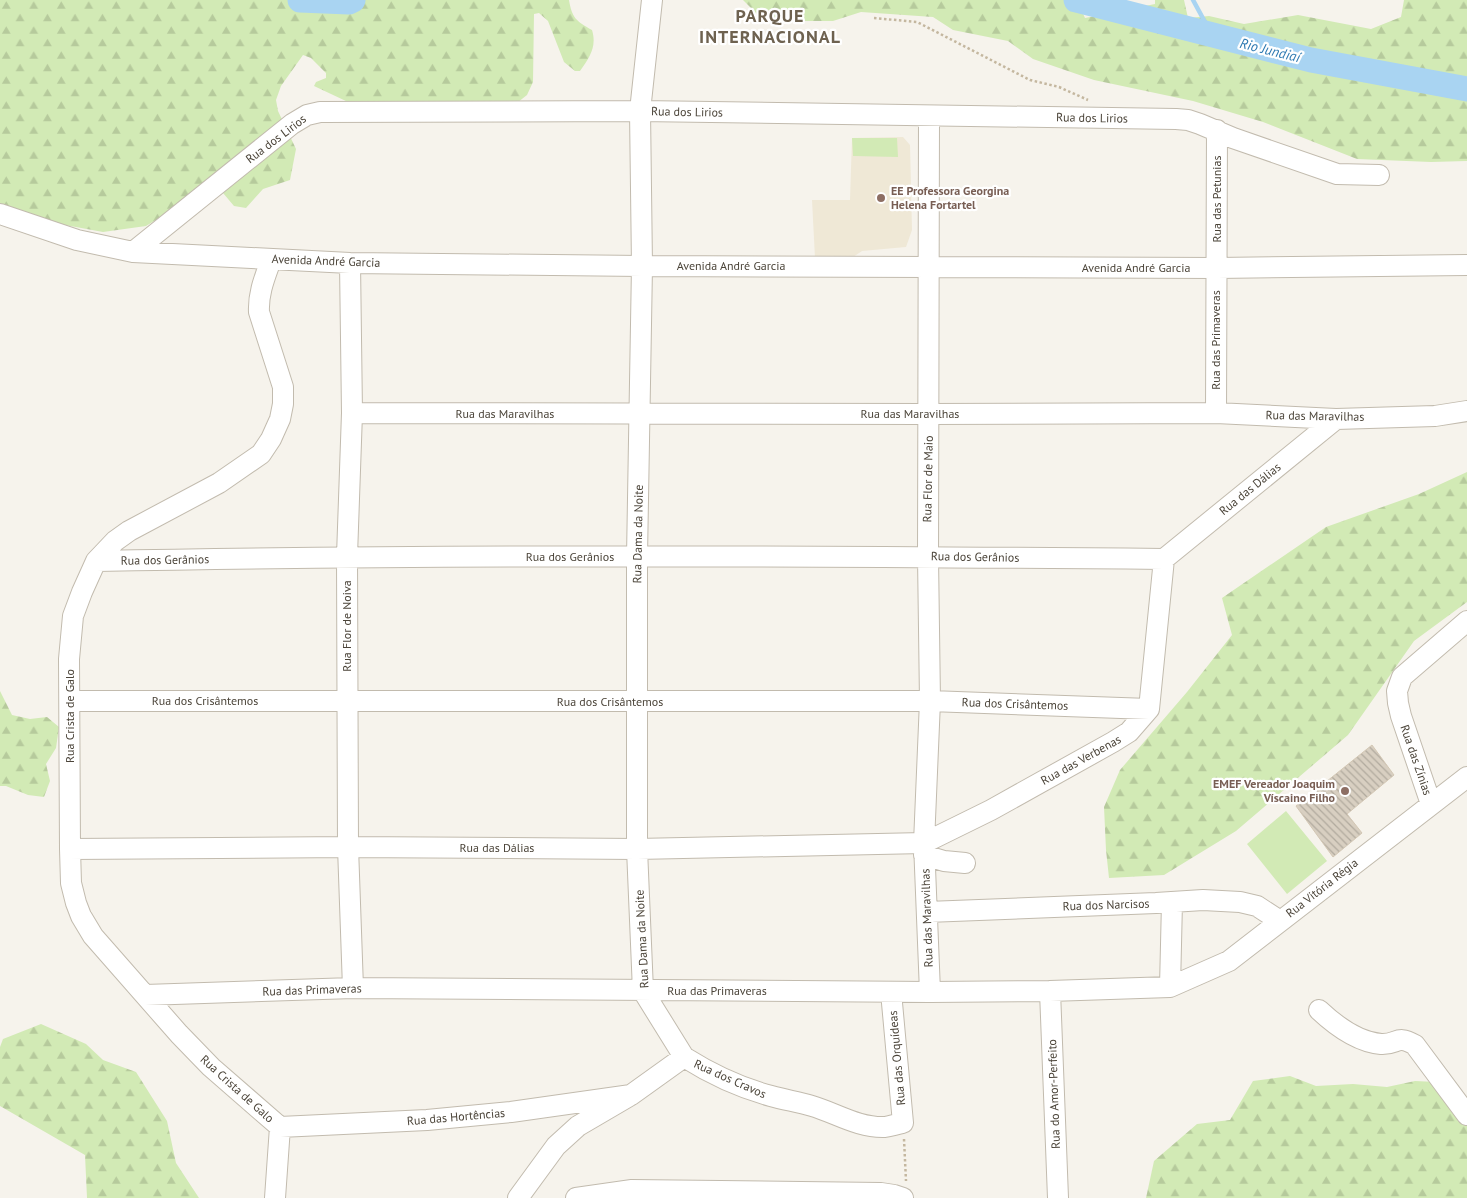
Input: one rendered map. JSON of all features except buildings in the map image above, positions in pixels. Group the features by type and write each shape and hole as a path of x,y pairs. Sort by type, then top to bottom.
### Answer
{"street":[{"name":"Rua Dama da Noite","path":"652,0 640,111 642,266 637,557 637,849 643,991 684,1057"},
{"name":"Rua dos Lirios","path":"134,252 284,130 307,115 340,112 640,111 1176,119 1188,120 1282,156 1337,174 1378,175"},
{"name":"Rua Flor de Maio","path":"924,849 930,701 928,557 929,116"},
{"name":"Rua das Petunias","path":"1217,130 1217,268"},
{"name":"Avenida André Garcia","path":"0,214 77,240 134,252 350,263 1217,268 1467,266"},
{"name":"Rua Crista de Galo","path":"271,260 261,287 259,300 259,312 283,387 282,412 271,439 260,454 219,483 129,530 115,541 96,561 73,616 69,659 71,883 81,916 93,936 212,1067 280,1127 275,1198"},
{"name":"Rua Flor de Noiva","path":"350,263 352,414 346,556 348,847 352,988"},
{"name":"Rua das Primaveras","path":"1216,413 1217,268"},
{"name":"Rua das Maravilhas","path":"352,414 1216,413 1336,419 1435,416 1467,411"},
{"name":"Rua das Dálias","path":"1164,559 1336,419"},
{"name":"Rua dos Gerânios","path":"96,561 346,556 1164,559"},
{"path":"1149,709 1164,559"},
{"name":"Rua das Zínias","path":"1431,804 1401,716 1397,691 1402,676 1467,621"},
{"name":"Rua dos Crisântemos","path":"70,701 930,701 1149,709"},
{"name":"Rua das Verbenas","path":"924,849 1121,737 1129,732 1149,709"},
{"name":"Rua Vitória Régia","path":"1170,987 1229,961 1467,777"},
{"name":"Rua das Dálias","path":"70,848 924,849"},
{"name":"Rua das Maravilhas","path":"924,849 930,992"},
{"path":"924,849 944,861 965,863"},
{"name":"Rua dos Narcisos","path":"927,912 1203,900 1240,902 1257,906 1280,921"},
{"path":"1170,987 1172,902"},
{"name":"Rua das Primaveras","path":"145,995 352,988 930,992 1170,987"},
{"name":"Rua do Amor-Perfeito","path":"1050,991 1058,1198"},
{"name":"Rua das Orquídeas","path":"891,992 903,1123"},
{"path":"1319,1010 1343,1030 1357,1037 1383,1044 1403,1040 1415,1046 1467,1115"},
{"name":"Rua dos Cravos","path":"518,1198 556,1146 578,1126 631,1095 684,1057 750,1089 824,1109 858,1124 885,1127 903,1123"},
{"name":"Rua das Hortências","path":"280,1127 427,1120 511,1112 631,1095"},
{"path":"576,1198 632,1194 767,1195 881,1193 894,1195 904,1193"}],"path":[{"path":"874,18 917,22 1030,80 1059,87 1089,101"},
{"path":"903,1123 904,1193"}],"shaded area":[{"name":"EE Professora Georgina Helena Fortartel","path":"903,137 910,145 912,230 906,247 862,251 853,257 815,258 812,200 850,200 852,138"}],"green space":[{"path":"0,0 569,0 576,18 592,30 594,41 587,61 580,71 575,71 564,62 548,21 539,13 534,14 533,82 527,95 513,106 365,110 314,86 316,82 326,78 326,73 311,58 303,55 281,86 276,100 278,111 296,149 290,180 263,189 246,208 234,206 223,193 211,191 185,202 146,226 103,232 16,216 0,210"},
{"path":"743,0 1077,0 1085,18 1155,4 1155,0 1184,0 1188,18 1209,16 1244,24 1298,15 1371,29 1401,17 1404,0 1467,0 1467,161 1431,162 1357,159 1263,122 1193,101 1094,80 1033,59 1008,41 953,30 933,17 861,12 833,21 764,21"},
{"path":"852,138 897,138 898,157 853,156"},
{"path":"1467,472 1467,602 1414,641 1348,735 1236,831 1164,875 1109,878 1104,807 1120,770 1187,692 1232,635 1222,598 1326,527 1419,494"},
{"path":"0,691 12,715 30,719 47,717 59,727 56,748 46,764 50,781 44,797 28,795 6,786 0,786"},
{"path":"1286,811 1327,861 1287,894 1247,844"},
{"path":"41,1024 86,1044 103,1060 136,1072 167,1121 176,1163 199,1198 87,1198 85,1155 0,1106 0,1047 3,1039"},
{"path":"1290,1076 1316,1086 1353,1084 1387,1087 1415,1081 1436,1082 1467,1122 1467,1198 1146,1198 1154,1161 1197,1124 1230,1120 1253,1081"}],"waterway":[{"name":"Rio Jundiaí","path":"300,0 349,2 353,0"},
{"name":"Rio Jundiaí","path":"1076,0 1311,60 1467,89"},
{"path":"1193,0 1212,35"}],"place":[{"name":"EE Professora Georgina Helena Fortartel","path":"881,198"},
{"name":"EMEF Vereador Joaquim Víscaino Filho","path":"1345,791"}],"district":[{"name":"PARQUE INTERNACIONAL","path":"770,26"}]}
